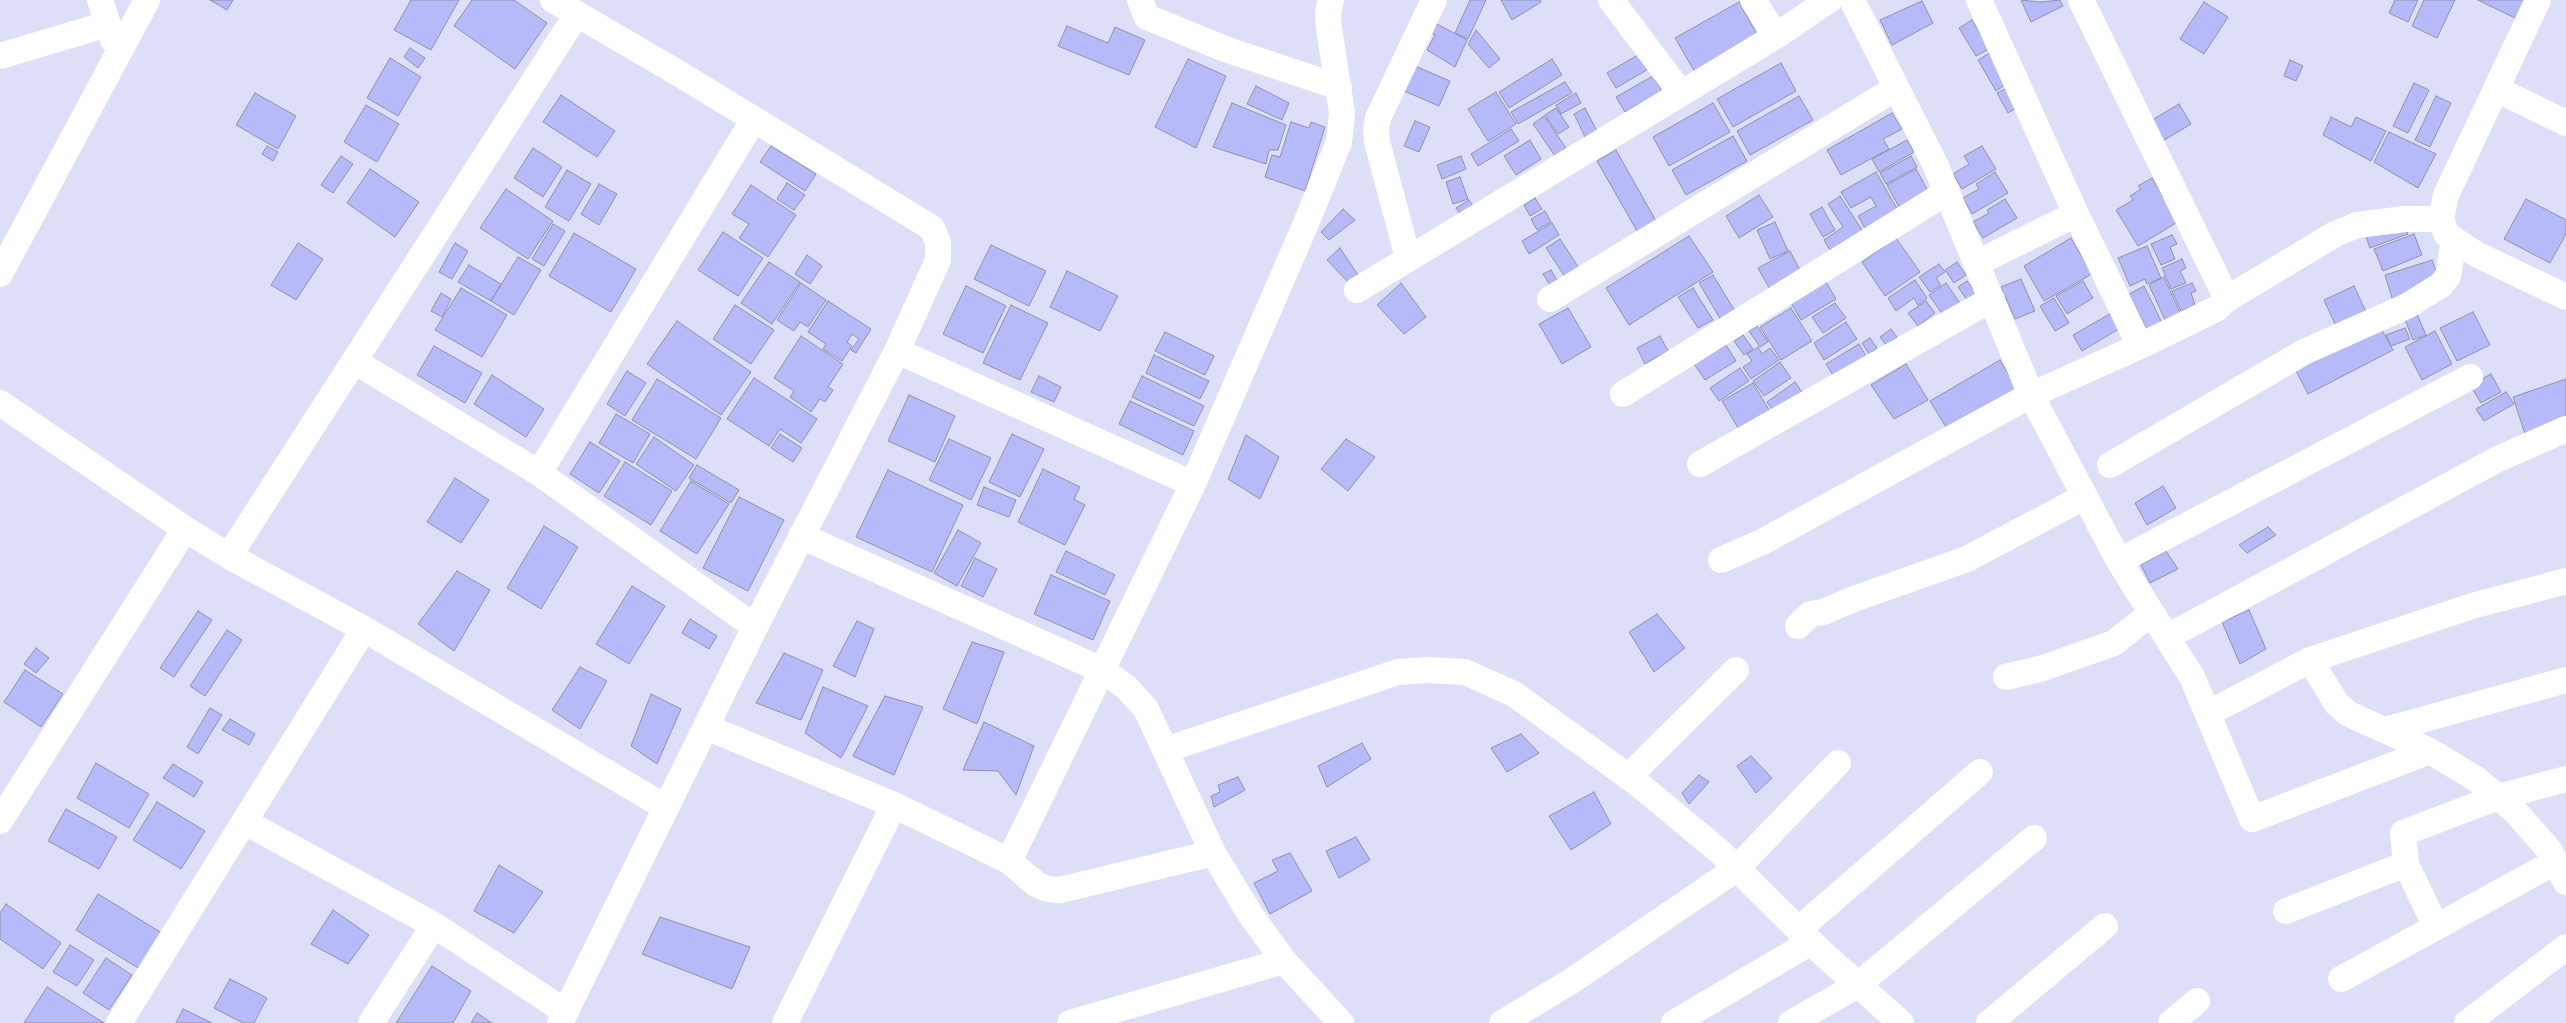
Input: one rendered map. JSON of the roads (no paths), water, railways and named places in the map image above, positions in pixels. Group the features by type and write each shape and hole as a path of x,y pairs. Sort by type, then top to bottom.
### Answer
{"street":[{"path":"0,274 147,0"},
{"path":"245,822 434,925 563,1018 665,806 897,351 938,260 938,242 932,228 754,119 553,0"},
{"path":"1140,0 1147,17 1225,49 1338,87"},
{"path":"1009,861 1193,484 1308,221 1339,142 1342,113 1329,28 1328,12 1331,0"},
{"path":"1408,258 1376,128 1378,118 1434,0"},
{"path":"1611,0 1681,92"},
{"path":"1753,0 1776,36"},
{"path":"1357,290 1776,36 1829,0"},
{"path":"1852,0 1947,192 2031,395 2119,562 2150,614 2169,636 2192,677 2209,713 2252,819 2430,751"},
{"path":"1979,0 2076,214 2140,346"},
{"path":"2081,0 2227,299"},
{"path":"2110,465 2304,352 2407,306 2441,285 2448,276 2446,195 2538,0"},
{"path":"0,56 104,12 117,55"},
{"path":"229,556 577,14"},
{"path":"1550,299 1896,88"},
{"path":"2496,89 2566,123"},
{"path":"539,473 754,119"},
{"path":"1623,394 1947,192"},
{"path":"1977,263 2076,214"},
{"path":"1721,560 1762,542 2031,395 2140,346 2216,309 2227,299 2335,234 2357,225 2405,219 2447,229 2476,254 2566,297"},
{"path":"1700,464 1992,299"},
{"path":"897,351 1193,484"},
{"path":"354,361 539,473 755,627"},
{"path":"2119,562 2470,377"},
{"path":"0,403 185,529 229,556 364,630 665,806"},
{"path":"2169,636 2498,458 2566,429"},
{"path":"1798,626 1810,614 1823,612 1967,559 2084,497"},
{"path":"0,821 185,529"},
{"path":"801,536 1102,670 1126,687 1146,709 1213,853 1250,914 1284,960 1341,1023"},
{"path":"2209,713 2310,660 2472,606 2566,581"},
{"path":"2006,678 2040,669 2114,643 2150,614"},
{"path":"119,1023 364,630"},
{"path":"2310,660 2336,704 2349,714 2430,751 2476,779 2498,796 2515,811 2549,850 2561,872 2436,927 2341,979"},
{"path":"1165,750 1398,672 1425,670 1465,672 1514,694 1628,776 1719,851 1736,870 1805,936 1901,1023"},
{"path":"1628,776 1736,670"},
{"path":"2385,730 2566,680"},
{"path":"706,727 894,805 1009,861 1036,884 1047,889 1060,890 1213,853"},
{"path":"1502,1023 1573,980 1736,870 1838,764"},
{"path":"1674,1023 1805,936 1980,772"},
{"path":"2436,927 2406,864 2403,833 2498,796 2566,779"},
{"path":"785,1023 894,805"},
{"path":"1791,1023 1858,985 2034,838"},
{"path":"2286,911 2406,864"},
{"path":"372,1023 434,925"},
{"path":"1989,1023 2105,926"},
{"path":"2467,1023 2566,947"},
{"path":"1070,1023 1284,960"},
{"path":"2170,1023 2197,1001"}]}
